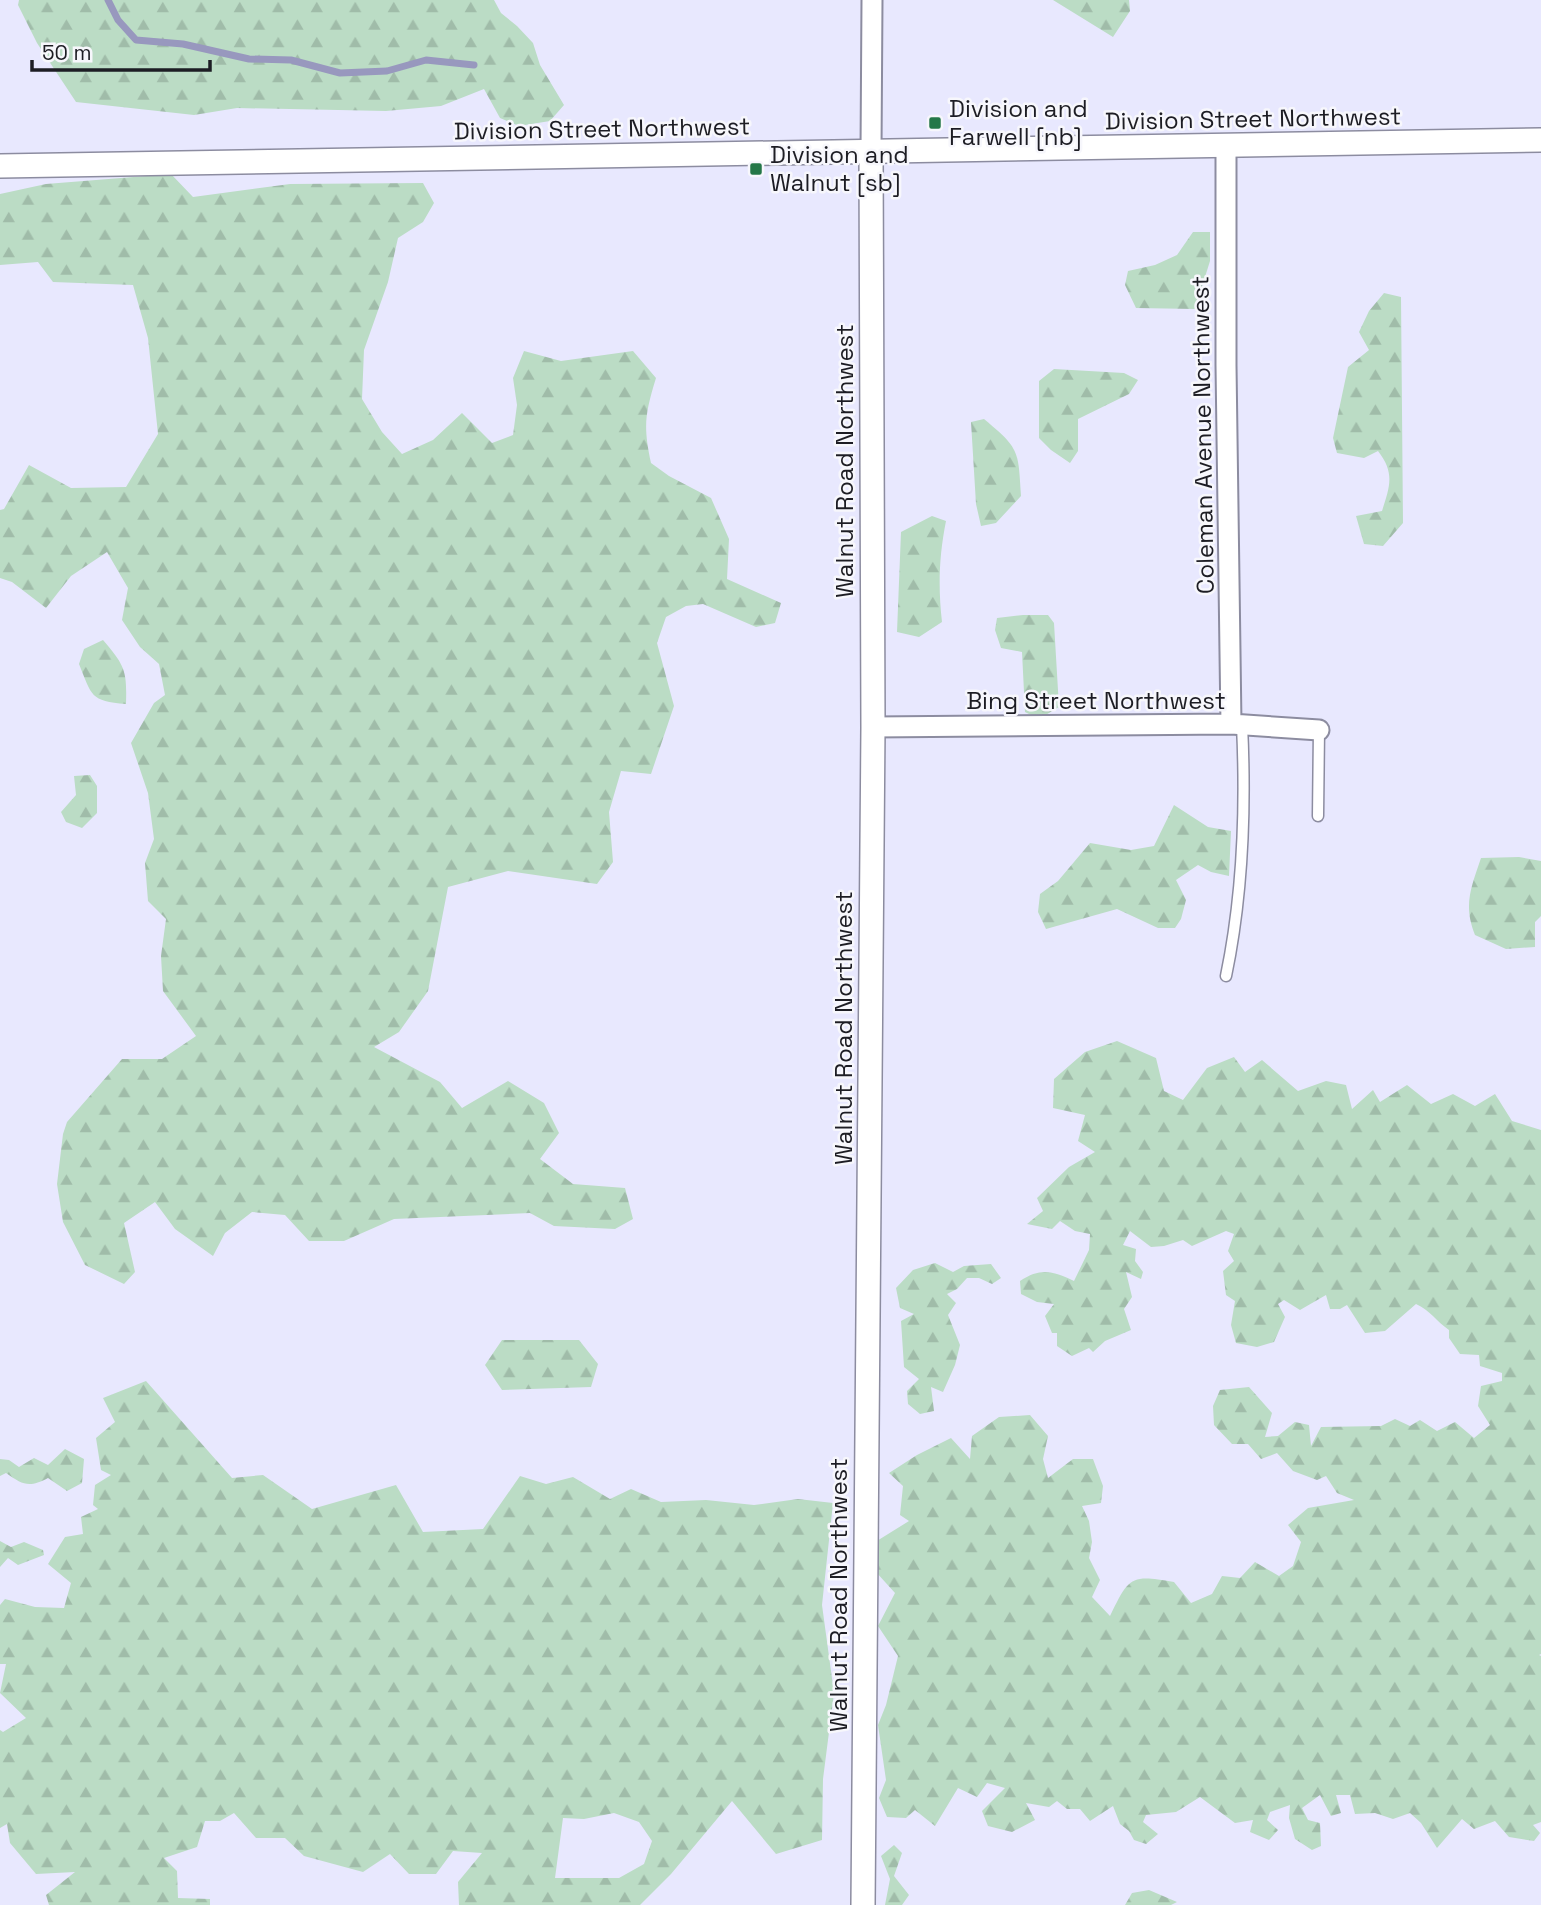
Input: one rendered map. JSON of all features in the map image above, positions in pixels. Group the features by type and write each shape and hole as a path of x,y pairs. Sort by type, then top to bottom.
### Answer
{"street":[{"path":"871,151 872,0"},
{"name":"Division Street Northwest","path":"0,166 1541,140"},
{"name":"Coleman Avenue Northwest","path":"1226,145 1226,365 1237,724"},
{"name":"Walnut Road Northwest","path":"863,1905 873,727 871,151"},
{"name":"Bing Street Northwest","path":"873,727 1237,724 1319,730"}],"lane":[{"path":"1226,976 1234,934 1244,805 1237,724"},
{"path":"1318,816 1319,730"}],"green space":[{"path":"19,0 494,0 501,13 533,43 540,65 564,105 550,121 519,126 500,118 484,89 441,106 386,111 237,108 194,115 76,102 37,43 18,5"},
{"path":"1053,0 1129,0 1130,11 1113,37"},
{"path":"171,174 193,197 290,184 423,183 434,203 423,222 398,238 388,282 364,350 362,399 382,432 402,454 433,440 462,413 492,443 513,435 517,405 513,378 524,351 561,361 633,351 656,378 646,420 651,463 669,476 711,498 729,539 727,579 781,603 775,623 756,627 703,604 686,606 666,617 657,643 674,706 651,774 621,771 609,812 613,862 597,884 508,871 448,887 428,991 399,1032 374,1047 440,1082 462,1108 508,1081 544,1103 559,1133 540,1159 573,1184 625,1188 633,1219 615,1229 554,1226 530,1213 394,1219 344,1241 309,1241 285,1215 252,1212 225,1233 213,1256 175,1229 155,1202 124,1223 135,1272 124,1284 85,1265 63,1222 57,1184 67,1122 122,1059 162,1059 196,1036 163,991 161,956 166,919 148,901 145,863 154,839 148,793 131,743 154,703 165,695 159,664 140,647 122,620 128,588 107,552 71,576 46,608 12,582 0,578 0,510 4,509 29,465 71,488 126,487 158,434 148,338 133,285 53,282 38,262 0,265 0,194 46,184"},
{"path":"1193,232 1210,232 1210,261 1195,309 1136,308 1125,285 1128,271 1155,265 1177,255"},
{"path":"1384,293 1401,297 1403,523 1383,546 1364,544 1356,516 1382,511 1389,487 1387,466 1378,451 1364,458 1337,453 1333,438 1348,367 1369,350 1359,332 1369,311"},
{"path":"1054,369 1124,373 1138,380 1129,394 1078,419 1078,451 1070,463 1039,438 1039,381"},
{"path":"984,419 1005,437 1015,452 1021,496 996,523 981,526 976,504 971,422"},
{"path":"932,516 946,521 940,572 942,622 919,637 897,632 901,532"},
{"path":"1048,615 1054,623 1059,707 1039,719 1025,712 1022,652 1001,648 995,630 997,618"},
{"path":"103,640 123,669 126,704 105,701 94,695 79,664 84,649"},
{"path":"90,775 97,786 97,813 82,828 66,822 61,812 76,795 74,776"},
{"path":"1174,805 1208,827 1231,831 1229,876 1211,872 1198,865 1176,880 1186,900 1181,919 1175,928 1158,928 1117,909 1046,929 1038,912 1040,894 1058,881 1090,843 1131,850 1154,846"},
{"path":"1519,857 1541,861 1541,916 1535,922 1535,947 1506,949 1475,935 1469,915 1470,897 1481,858"},
{"path":"1117,1041 1156,1058 1164,1091 1183,1100 1207,1068 1234,1057 1245,1072 1262,1060 1298,1091 1326,1081 1346,1085 1352,1109 1373,1090 1380,1102 1407,1085 1431,1104 1453,1094 1475,1106 1495,1094 1512,1121 1541,1130 1541,1822 1533,1825 1540,1833 1534,1841 1509,1837 1495,1821 1474,1829 1462,1819 1437,1848 1421,1823 1410,1813 1393,1819 1375,1813 1355,1814 1350,1795 1336,1795 1341,1813 1331,1816 1320,1795 1302,1808 1308,1820 1320,1823 1321,1846 1312,1850 1295,1839 1289,1818 1290,1805 1270,1812 1267,1820 1278,1830 1269,1840 1250,1832 1253,1820 1235,1823 1200,1797 1176,1812 1146,1815 1143,1822 1158,1834 1146,1844 1134,1840 1129,1831 1120,1824 1113,1806 1090,1821 1080,1809 1067,1809 1057,1801 1049,1807 1026,1803 1035,1820 1012,1832 988,1826 982,1811 1005,1788 987,1783 977,1797 958,1788 935,1826 915,1810 906,1818 887,1817 879,1798 886,1780 878,1725 886,1705 898,1656 878,1626 895,1593 876,1572 872,1544 909,1521 900,1515 903,1486 889,1473 951,1438 970,1459 972,1436 999,1417 1030,1415 1048,1436 1043,1459 1048,1478 1073,1459 1093,1459 1103,1486 1101,1503 1082,1506 1089,1521 1092,1542 1089,1558 1100,1580 1092,1597 1110,1616 1127,1586 1139,1579 1174,1582 1191,1603 1212,1594 1222,1576 1240,1578 1255,1562 1279,1576 1293,1566 1301,1542 1288,1525 1308,1508 1354,1500 1337,1493 1326,1476 1317,1480 1293,1471 1277,1453 1261,1459 1248,1444 1232,1444 1214,1425 1213,1406 1220,1390 1249,1387 1272,1413 1265,1437 1278,1436 1295,1422 1309,1425 1311,1446 1321,1427 1381,1426 1395,1419 1410,1426 1420,1420 1437,1431 1455,1422 1474,1438 1490,1425 1478,1406 1481,1386 1502,1381 1502,1373 1480,1366 1479,1355 1460,1354 1449,1338 1449,1330 1416,1304 1385,1331 1365,1333 1347,1305 1340,1309 1330,1309 1326,1295 1300,1310 1284,1300 1278,1304 1285,1317 1274,1342 1257,1347 1236,1343 1231,1325 1235,1301 1226,1295 1223,1271 1234,1261 1228,1251 1234,1234 1226,1231 1192,1246 1183,1240 1151,1247 1130,1231 1123,1245 1136,1249 1135,1261 1143,1272 1141,1279 1126,1272 1132,1297 1124,1309 1131,1330 1105,1341 1093,1352 1089,1348 1072,1356 1057,1346 1057,1333 1052,1333 1045,1316 1054,1304 1037,1302 1021,1294 1020,1281 1034,1274 1047,1272 1074,1281 1089,1250 1090,1234 1075,1231 1060,1221 1052,1229 1027,1224 1043,1211 1037,1198 1069,1167 1095,1152 1078,1141 1085,1115 1053,1108 1054,1079 1085,1052"},
{"path":"935,1263 953,1272 964,1266 991,1264 1001,1278 992,1284 979,1278 967,1278 957,1289 947,1294 956,1303 948,1315 960,1345 955,1365 943,1392 931,1387 934,1411 920,1414 908,1404 907,1391 919,1379 904,1367 901,1321 914,1314 900,1308 896,1288 913,1270"},
{"path":"502,1340 579,1340 598,1364 591,1387 502,1390 485,1365"},
{"path":"146,1381 232,1478 263,1475 312,1509 396,1485 423,1532 483,1529 520,1476 546,1484 573,1477 610,1499 631,1489 661,1502 706,1500 754,1505 798,1499 833,1503 822,1605 834,1693 823,1779 822,1840 776,1854 732,1801 671,1874 640,1905 459,1905 458,1882 482,1853 453,1851 436,1874 409,1874 390,1854 363,1872 304,1856 285,1838 256,1838 234,1813 220,1821 205,1821 197,1847 164,1858 177,1871 178,1898 210,1899 210,1905 49,1905 46,1895 75,1872 36,1874 10,1843 7,1824 0,1828 0,1730 3,1732 26,1718 0,1693 6,1664 0,1664 0,1605 5,1599 35,1607 64,1608 71,1583 48,1564 65,1537 83,1534 81,1517 98,1509 93,1505 95,1485 111,1475 101,1470 96,1438 115,1422 103,1398","holes":["614,1813 639,1822 652,1841 644,1864 619,1878 555,1878 563,1818 584,1819"]},
{"path":"65,1449 84,1459 82,1483 67,1491 48,1478 31,1484 6,1473 0,1476 0,1459 9,1460 19,1467 34,1458 48,1465"},
{"path":"0,1541 11,1547 24,1542 43,1550 44,1555 18,1565 8,1558 0,1567"},
{"path":"894,1845 902,1853 894,1876 909,1895 902,1905 885,1905 890,1879 881,1856"},
{"path":"1149,1890 1177,1902 1171,1905 1125,1905 1132,1893"}],"waterway":[{"path":"108,0 118,20 136,40 183,44 249,59 291,60 340,73 387,71 426,60 474,65"}],"place":[{"name":"Division and Farwell [nb]","path":"935,123"},
{"name":"Division and Walnut [sb]","path":"756,169"}]}
